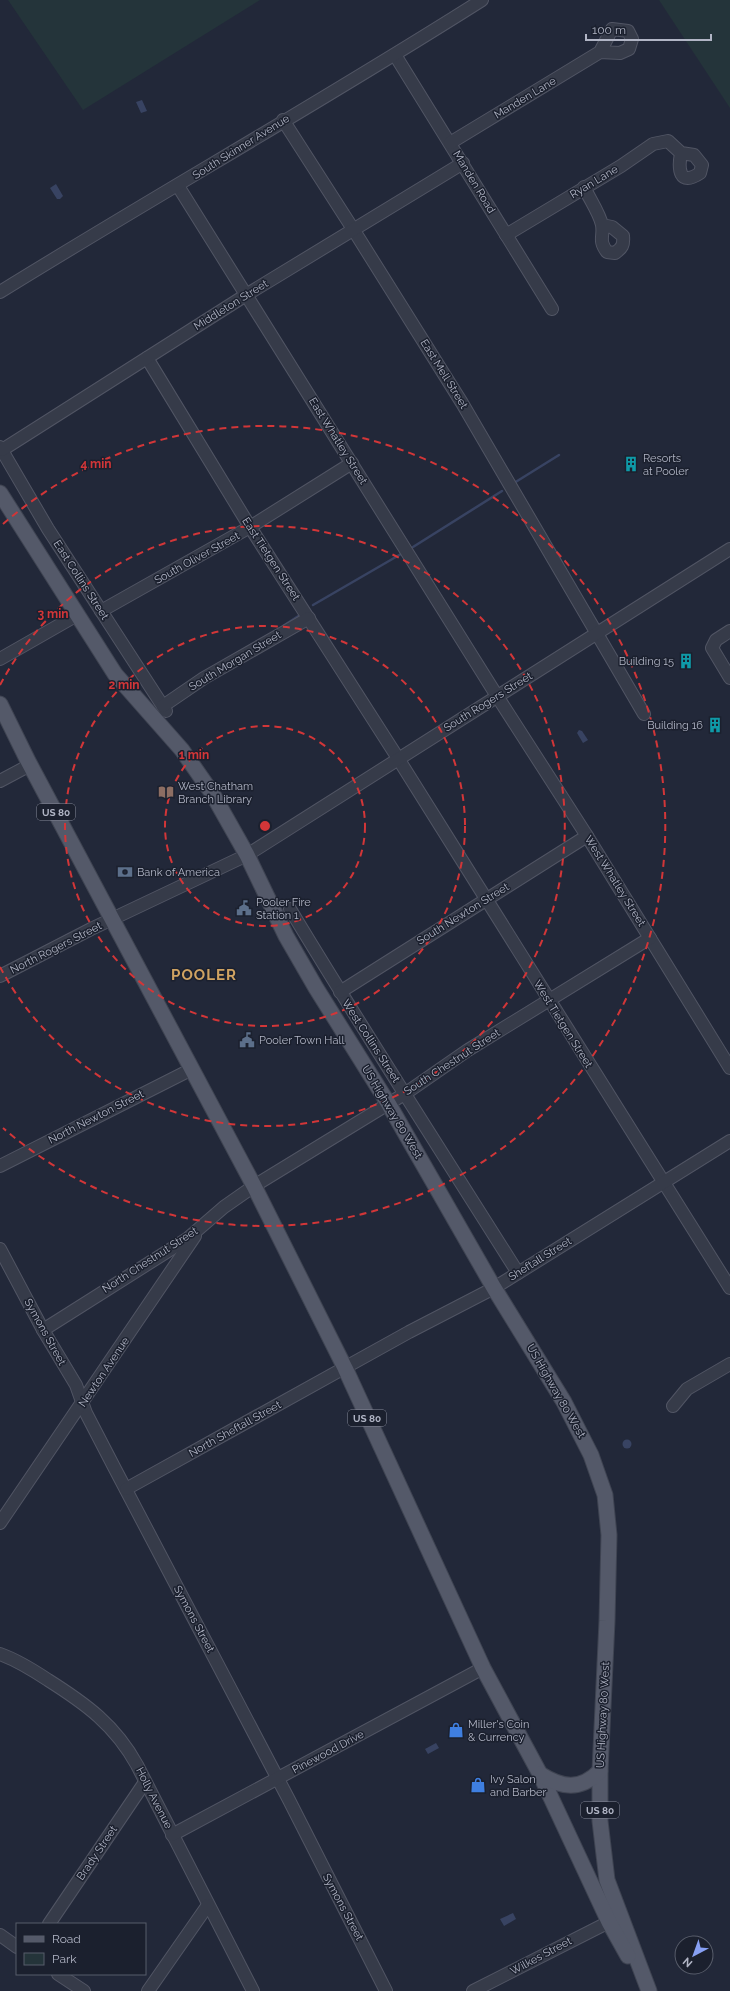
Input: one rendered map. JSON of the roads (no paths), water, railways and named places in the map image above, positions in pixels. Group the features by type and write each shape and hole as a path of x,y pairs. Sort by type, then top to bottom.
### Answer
{"main road":[{"name":"US 80","path":"0,493 115,674 182,750 212,793 246,855"},
{"name":"US 80","path":"0,704 30,765 113,920"},
{"name":"US Highway 80 West","path":"246,855 290,942 316,988 388,1103 494,1288 564,1402 591,1455 605,1495 609,1543 600,1771 600,1821 607,1880 648,1991"},
{"name":"US Highway 80 West","path":"113,920 254,1186 344,1368 483,1668 540,1774 609,1922 648,1991"},
{"path":"540,1774 551,1781 568,1786 585,1782 593,1778 600,1771"}],"street":[{"name":"South Skinner Avenue","path":"0,292 178,186 283,120 395,55 482,0"},
{"name":"Manden Lane","path":"450,143 600,52"},
{"name":"Manden Road","path":"395,55 552,309"},
{"name":"East Mell Street","path":"283,120 466,409 644,714"},
{"name":"Ryan Lane","path":"506,235 653,144 668,141 681,153"},
{"name":"Middleton Street","path":"1,449 246,295 463,163"},
{"name":"East Whatley Street","path":"178,186 497,696"},
{"path":"584,188 602,225"},
{"name":"East Tietgen Street","path":"147,358 250,527 398,758"},
{"name":"East Collins Street","path":"1,449 48,529 165,708"},
{"name":"South Oliver Street","path":"101,611 250,527 352,463"},
{"name":"South Rogers Street","path":"246,855 730,549"},
{"path":"0,659 77,615"},
{"name":"South Morgan Street","path":"165,708 204,678 309,618"},
{"path":"730,631 716,640 712,648 730,678"},
{"name":"West Whatley Street","path":"497,696 587,836 730,1068"},
{"name":"West Tietgen Street","path":"398,758 485,900 730,1288"},
{"path":"0,781 30,765"},
{"name":"South Newton Street","path":"340,992 587,836"},
{"name":"North Rogers Street","path":"0,976 246,855"},
{"name":"West Collins Street","path":"290,910 340,992 406,1093 518,1273"},
{"name":"South Chestnut Street","path":"254,1186 406,1093 468,1050 650,938"},
{"name":"North Newton Street","path":"0,1166 192,1069"},
{"name":"Sheftall Street","path":"344,1368 494,1288 730,1141"},
{"name":"North Chestnut Street","path":"43,1330 187,1239 224,1207 254,1186"},
{"name":"Newton Avenue","path":"0,1523 187,1248 207,1222"},
{"name":"Symons Street","path":"0,1249 43,1330 76,1385 90,1421 278,1779 386,1991"},
{"path":"673,1406 687,1389 730,1364"},
{"name":"North Sheftall Street","path":"126,1489 344,1368"},
{"name":"Holly Avenue","path":"1,1654 21,1663 102,1718 125,1746 253,1991"},
{"name":"Pinewood Drive","path":"172,1835 483,1668"},
{"name":"Brady Street","path":"50,1923 145,1782"},
{"path":"148,1991 208,1904"},
{"name":"Wilkes Street","path":"473,1991 609,1922"},
{"path":"0,1935 16,1946"},
{"path":"60,1975 84,1991"}],"water":[{"path":"142,100 147,111 141,113 136,102"},
{"path":"56,184 63,196 60,199 57,199 50,188"},
{"path":"579,730 582,731 588,740 583,743 577,733"},
{"path":"627,1439 632,1444 627,1449 622,1444"},
{"path":"436,1743 439,1748 428,1754 425,1749"},
{"path":"513,1913 516,1919 504,1926 500,1919"}],"waterway":[{"path":"514,483 559,455"},
{"path":"413,547 502,491"},
{"path":"313,605 401,554"},
{"path":"283,626 300,615"}],"place":[{"name":"Resorts at Pooler","path":"631,464"},
{"name":"Building 15","path":"686,661"},
{"name":"Building 16","path":"715,725"},
{"name":"West Chatham Branch Library","path":"166,792"},
{"name":"Bank of America","path":"125,872"},
{"name":"Pooler Fire Station 1","path":"244,908"},
{"name":"Pooler Town Hall","path":"247,1040"},
{"name":"Miller's Coin & Currency","path":"456,1730"},
{"name":"Ivy Salon and Barber","path":"478,1785"}],"district":[{"name":"POOLER","path":"204,975"}]}
